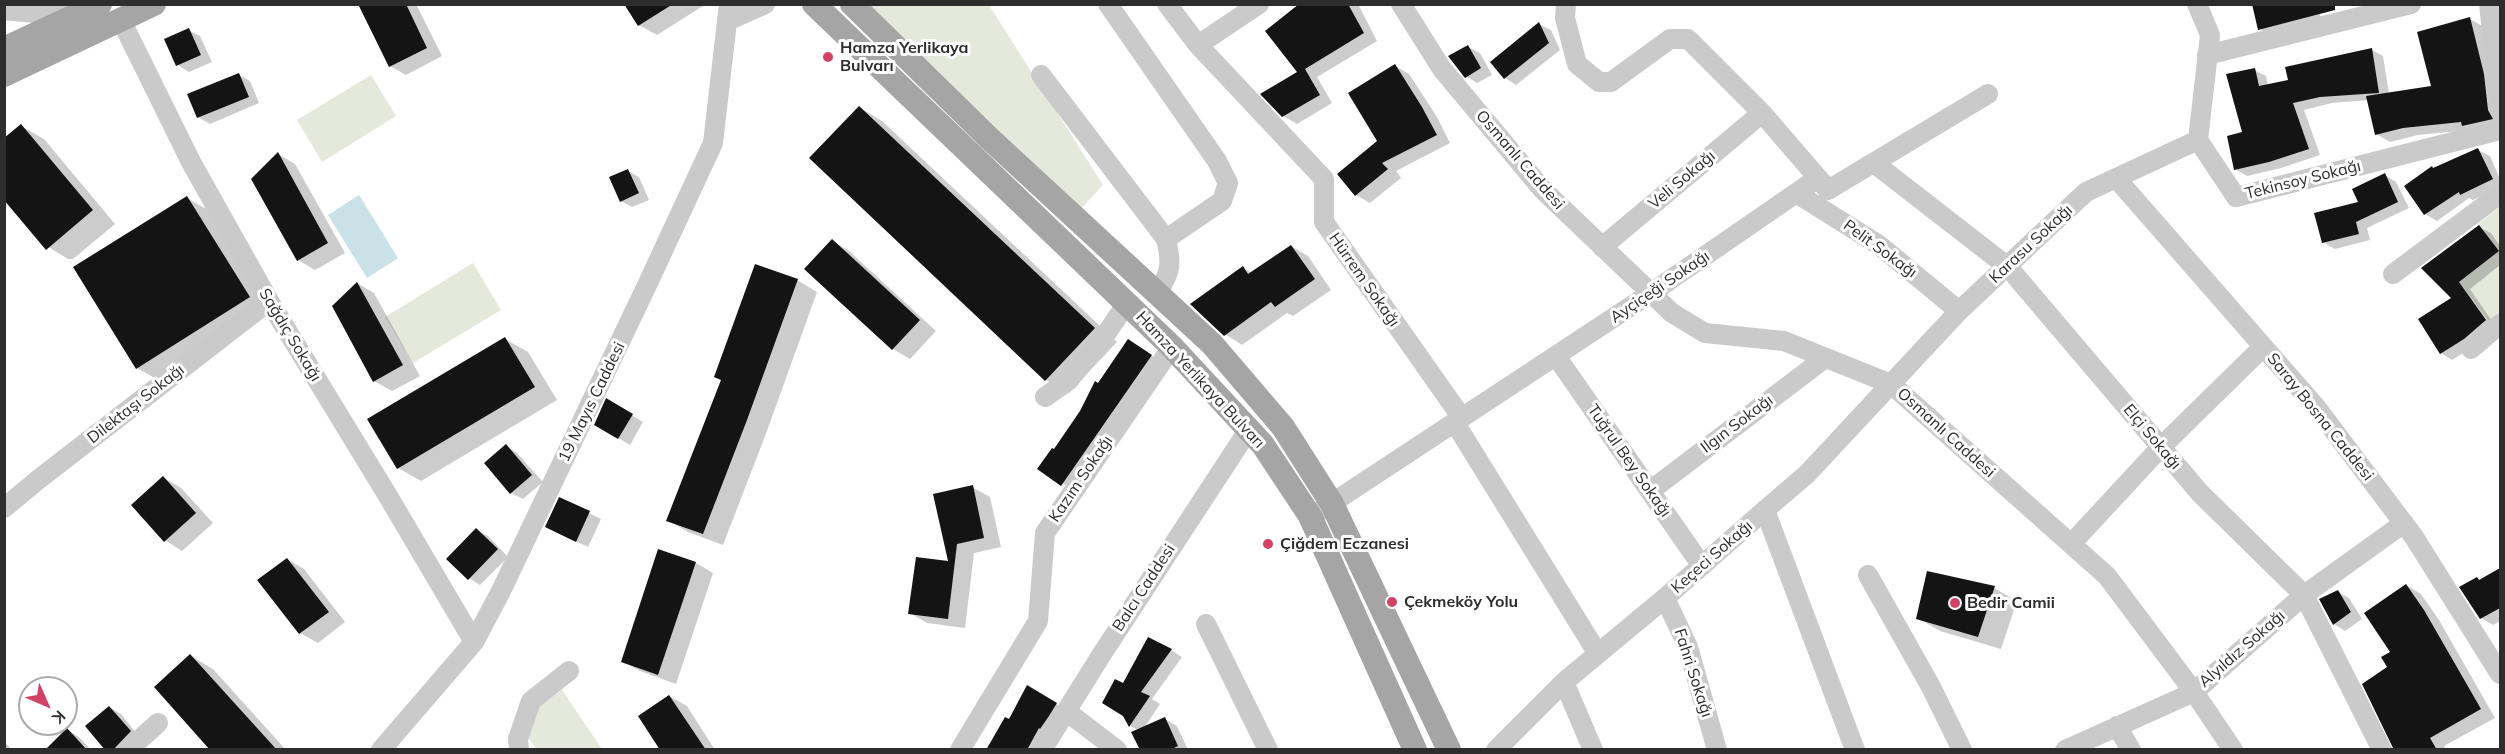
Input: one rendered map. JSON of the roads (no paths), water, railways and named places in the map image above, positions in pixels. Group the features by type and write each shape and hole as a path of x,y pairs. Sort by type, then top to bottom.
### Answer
{"main road":[{"path":"4,49 74,11 100,4"},
{"path":"4,75 154,4"},
{"name":"Hamza Yerlikaya Bulvarı","path":"814,4 1172,347 1263,445 1310,516 1412,749"},
{"name":"Hamza Yerlikaya Bulvarı","path":"852,4 990,139 1158,292 1238,371 1283,427 1332,504 1446,742"}],"street":[{"path":"728,13 765,4"},
{"path":"1108,4 1217,161 1228,183 1222,201 1166,239"},
{"name":"Hürrem Sokağı","path":"1167,4 1198,45 1324,179 1324,222 1459,421 1598,654"},
{"path":"1198,45 1259,4"},
{"name":"Osmanlı Caddesi","path":"1401,4 1442,69 1543,190 1672,313 1705,333 1784,341 1891,384 2107,576 2194,692 2233,750"},
{"path":"1566,4 1565,18 1577,64 1599,82 1611,82 1670,39 1689,39 1762,113 1828,190 1988,94"},
{"path":"2197,4 2210,35 2198,140"},
{"path":"2207,55 2411,4"},
{"path":"2489,4 2500,109"},
{"path":"4,10 74,11"},
{"name":"19 Mayıs Caddesi","path":"381,750 474,642 501,591 713,143 728,13"},
{"name":"Sağdıç Sokağı","path":"121,20 191,162 269,302 474,642"},
{"path":"1041,75 1166,239 1169,273 1158,292"},
{"name":"Veli Sokağı","path":"1602,247 1762,113"},
{"name":"Tekinsoy Sokağı","path":"2198,140 2236,197 2500,130"},
{"name":"Karasu Sokağı","path":"1765,510 1807,474 1959,311 2086,192 2198,140"},
{"name":"Elçi Sokağı","path":"1874,163 2007,267 2200,493 2304,595 2382,750"},
{"name":"Ayçiçeği Sokağı","path":"1310,516 1459,421 1818,178"},
{"name":"Saray Bosna Caddesi","path":"2116,178 2316,407 2404,523 2500,674"},
{"name":"Pelit Sokağı","path":"1796,193 1879,245 1959,311"},
{"path":"2393,274 2500,194"},
{"name":"Dilektaşı Sokağı","path":"4,508 269,302"},
{"path":"1045,398 1069,380 1127,303"},
{"path":"2471,349 2500,324"},
{"name":"Kazım Sokağı","path":"960,750 1038,621 1044,533 1172,347"},
{"path":"2071,544 2161,447 2263,347"},
{"name":"Tuğrul Bey Sokağı","path":"1556,356 1702,566"},
{"name":"Ilgın Sokağı","path":"1650,491 1825,358"},
{"name":"Balcı Caddesi","path":"1042,750 1249,429"},
{"name":"Keçeci Sokağı","path":"1496,750 1564,682 1665,598 1765,510 1855,750"},
{"name":"Alyıldız Sokağı","path":"2066,750 2107,737 2194,692 2304,595 2404,523"},
{"path":"1868,575 1931,687 1962,750"},
{"name":"Fahri Sokağı","path":"1665,598 1688,647 1717,750"},
{"path":"1206,624 1268,750"},
{"path":"519,750 518,739 531,701 569,671"},
{"path":"1564,682 1593,750"},
{"path":"1066,711 1117,750"},
{"path":"128,750 158,723"},
{"path":"2107,737 2131,750"},
{"path":"1412,749 1446,742"}],"water":[{"path":"359,195 398,258 367,278 328,215"}],"place":[{"name":"Hamza Yerlikaya Bulvarı","path":"828,57"},
{"name":"Çiğdem Eczanesi","path":"1268,544"},
{"name":"Çekmeköy Yolu","path":"1392,602"},
{"name":"Bedir Camii","path":"1955,603"}]}
